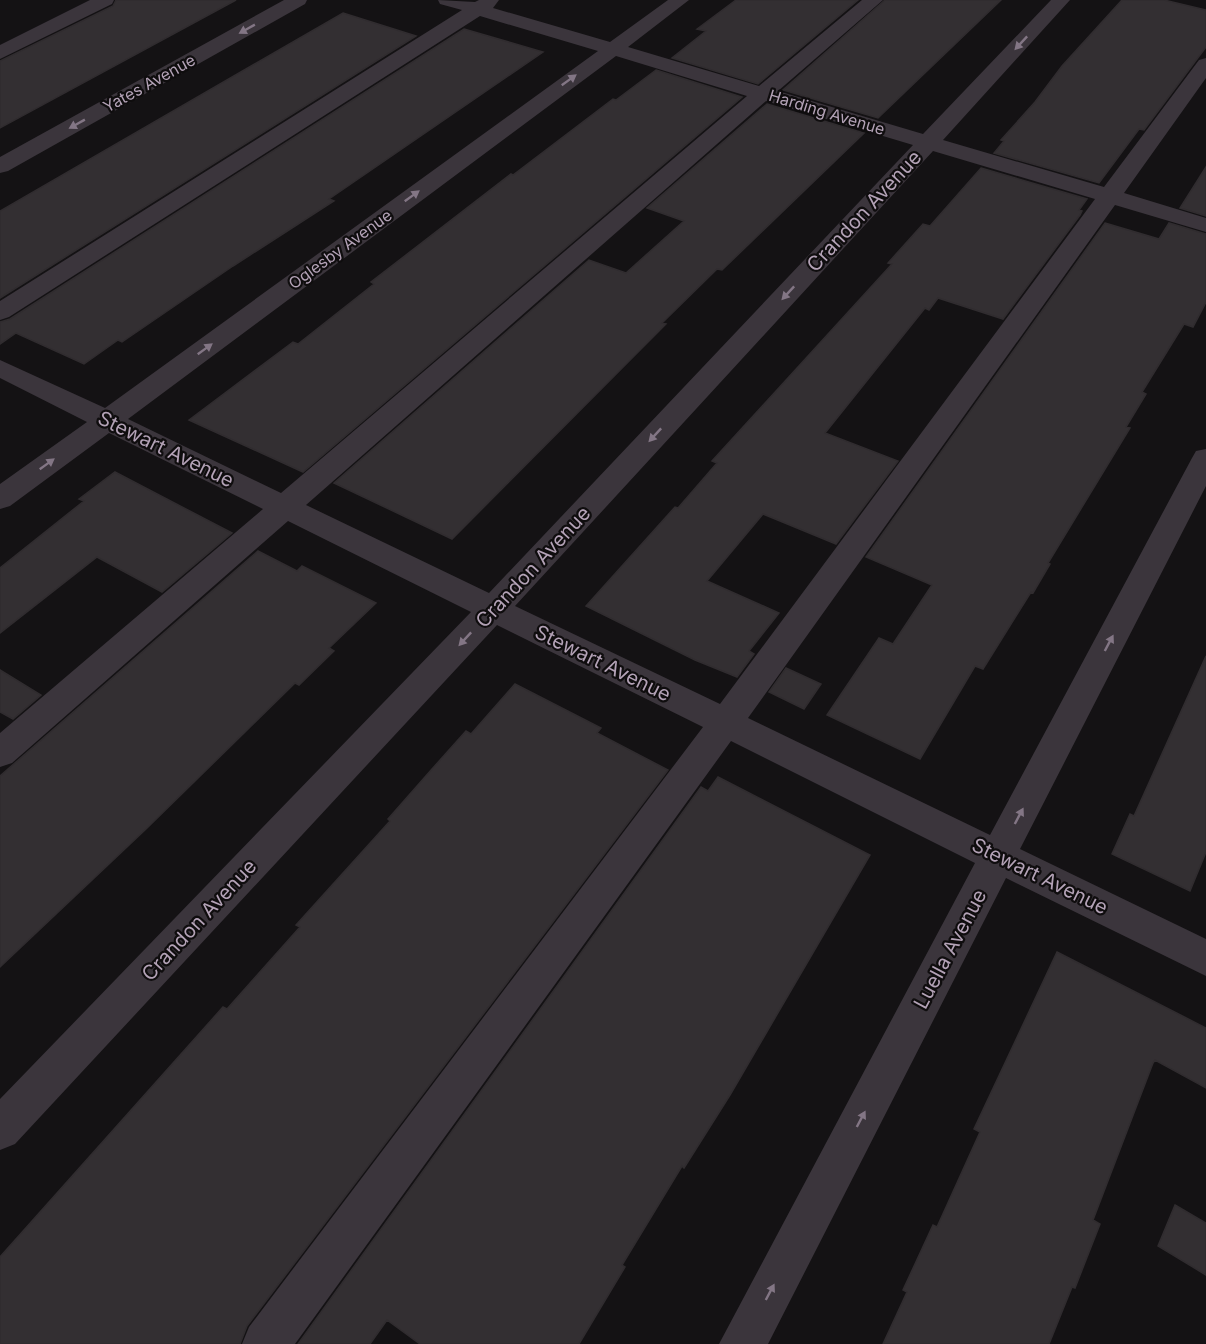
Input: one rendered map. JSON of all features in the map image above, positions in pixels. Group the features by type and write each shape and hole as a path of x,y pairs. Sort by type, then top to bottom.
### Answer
{"street":[{"path":"0,53 105,0"},
{"name":"Yates Avenue","path":"0,166 298,0"},
{"name":"Harding Avenue","path":"447,0 485,4 612,49 1206,225"},
{"name":"Oglesby Avenue","path":"0,499 680,0"},
{"path":"0,753 762,93 874,0"},
{"name":"Crandon Avenue","path":"0,1129 493,609 1061,0"},
{"path":"0,312 485,4"},
{"path":"266,1344 725,723 1206,64"},
{"name":"Stewart Avenue","path":"0,368 1206,958"},
{"name":"Luella Avenue","path":"743,1344 1206,458"}],"building":[{"path":"116,0 236,0 0,128 0,61 113,6"},
{"path":"736,0 858,0 758,84 672,58 706,31 697,29"},
{"path":"885,0 1001,0 878,118 783,90"},
{"path":"1122,0 1164,0 1206,10 1206,47 1144,130 1139,129 1099,183 994,153 1004,141 1001,140 1035,102 1062,66"},
{"path":"343,13 416,36 0,298 0,211"},
{"path":"464,29 543,52 329,199 334,201 233,266 122,342 118,340 84,364 16,333 0,344 0,322 10,319"},
{"path":"656,70 742,97 303,472 189,420 293,342 298,344 374,284 371,282 511,174 513,175 613,99 616,100"},
{"path":"767,104 864,133 722,270 717,269 662,323 666,324 452,539 334,483 589,260 626,273 684,221 647,208"},
{"path":"1206,167 1206,216 1180,208"},
{"path":"981,168 1087,199 1079,210 1082,211 1080,215 1003,319 938,298 929,310 925,308 825,433 898,461 836,544 763,514 707,581 779,613 749,651 754,654 737,677 695,660 586,606 675,507 678,508 717,463 712,461 892,264 888,263 923,224 930,226"},
{"path":"1105,223 1159,239 1169,223 1206,234 1206,302 1193,327 1184,324 1142,392 1146,394 1126,427 1130,428 1048,563 1050,564 1033,593 1031,592 983,669 975,666 920,759 827,715 879,638 893,644 932,585 866,557"},
{"path":"115,472 232,533 162,592 97,557 0,633 0,568 84,501 79,499"},
{"path":"258,551 297,571 302,566 376,603 329,648 334,651 299,685 295,683 146,829 0,967 0,776"},
{"path":"1206,656 1206,852 1190,891 1112,854 1130,814 1134,816"},
{"path":"786,668 821,684 804,709 769,692"},
{"path":"0,670 41,695 13,719 0,712"},
{"path":"515,684 601,728 597,733 668,770 247,1326 240,1344 0,1344 0,1257 223,1007 227,1009 300,927 296,925 390,821 388,819 466,731 471,734"},
{"path":"718,777 870,855 730,1095 684,1168 682,1166 622,1265 625,1267 579,1344 420,1344 387,1320 370,1344 298,1344 701,787 708,791"},
{"path":"1057,952 1206,1028 1206,1088 1155,1060 1153,1063 1093,1220 1100,1224 1075,1288 1072,1287 1049,1344 883,1344 907,1292 903,1290 933,1225 937,1227 980,1132 974,1129"},
{"path":"1175,1205 1206,1223 1206,1275 1158,1246"}]}
